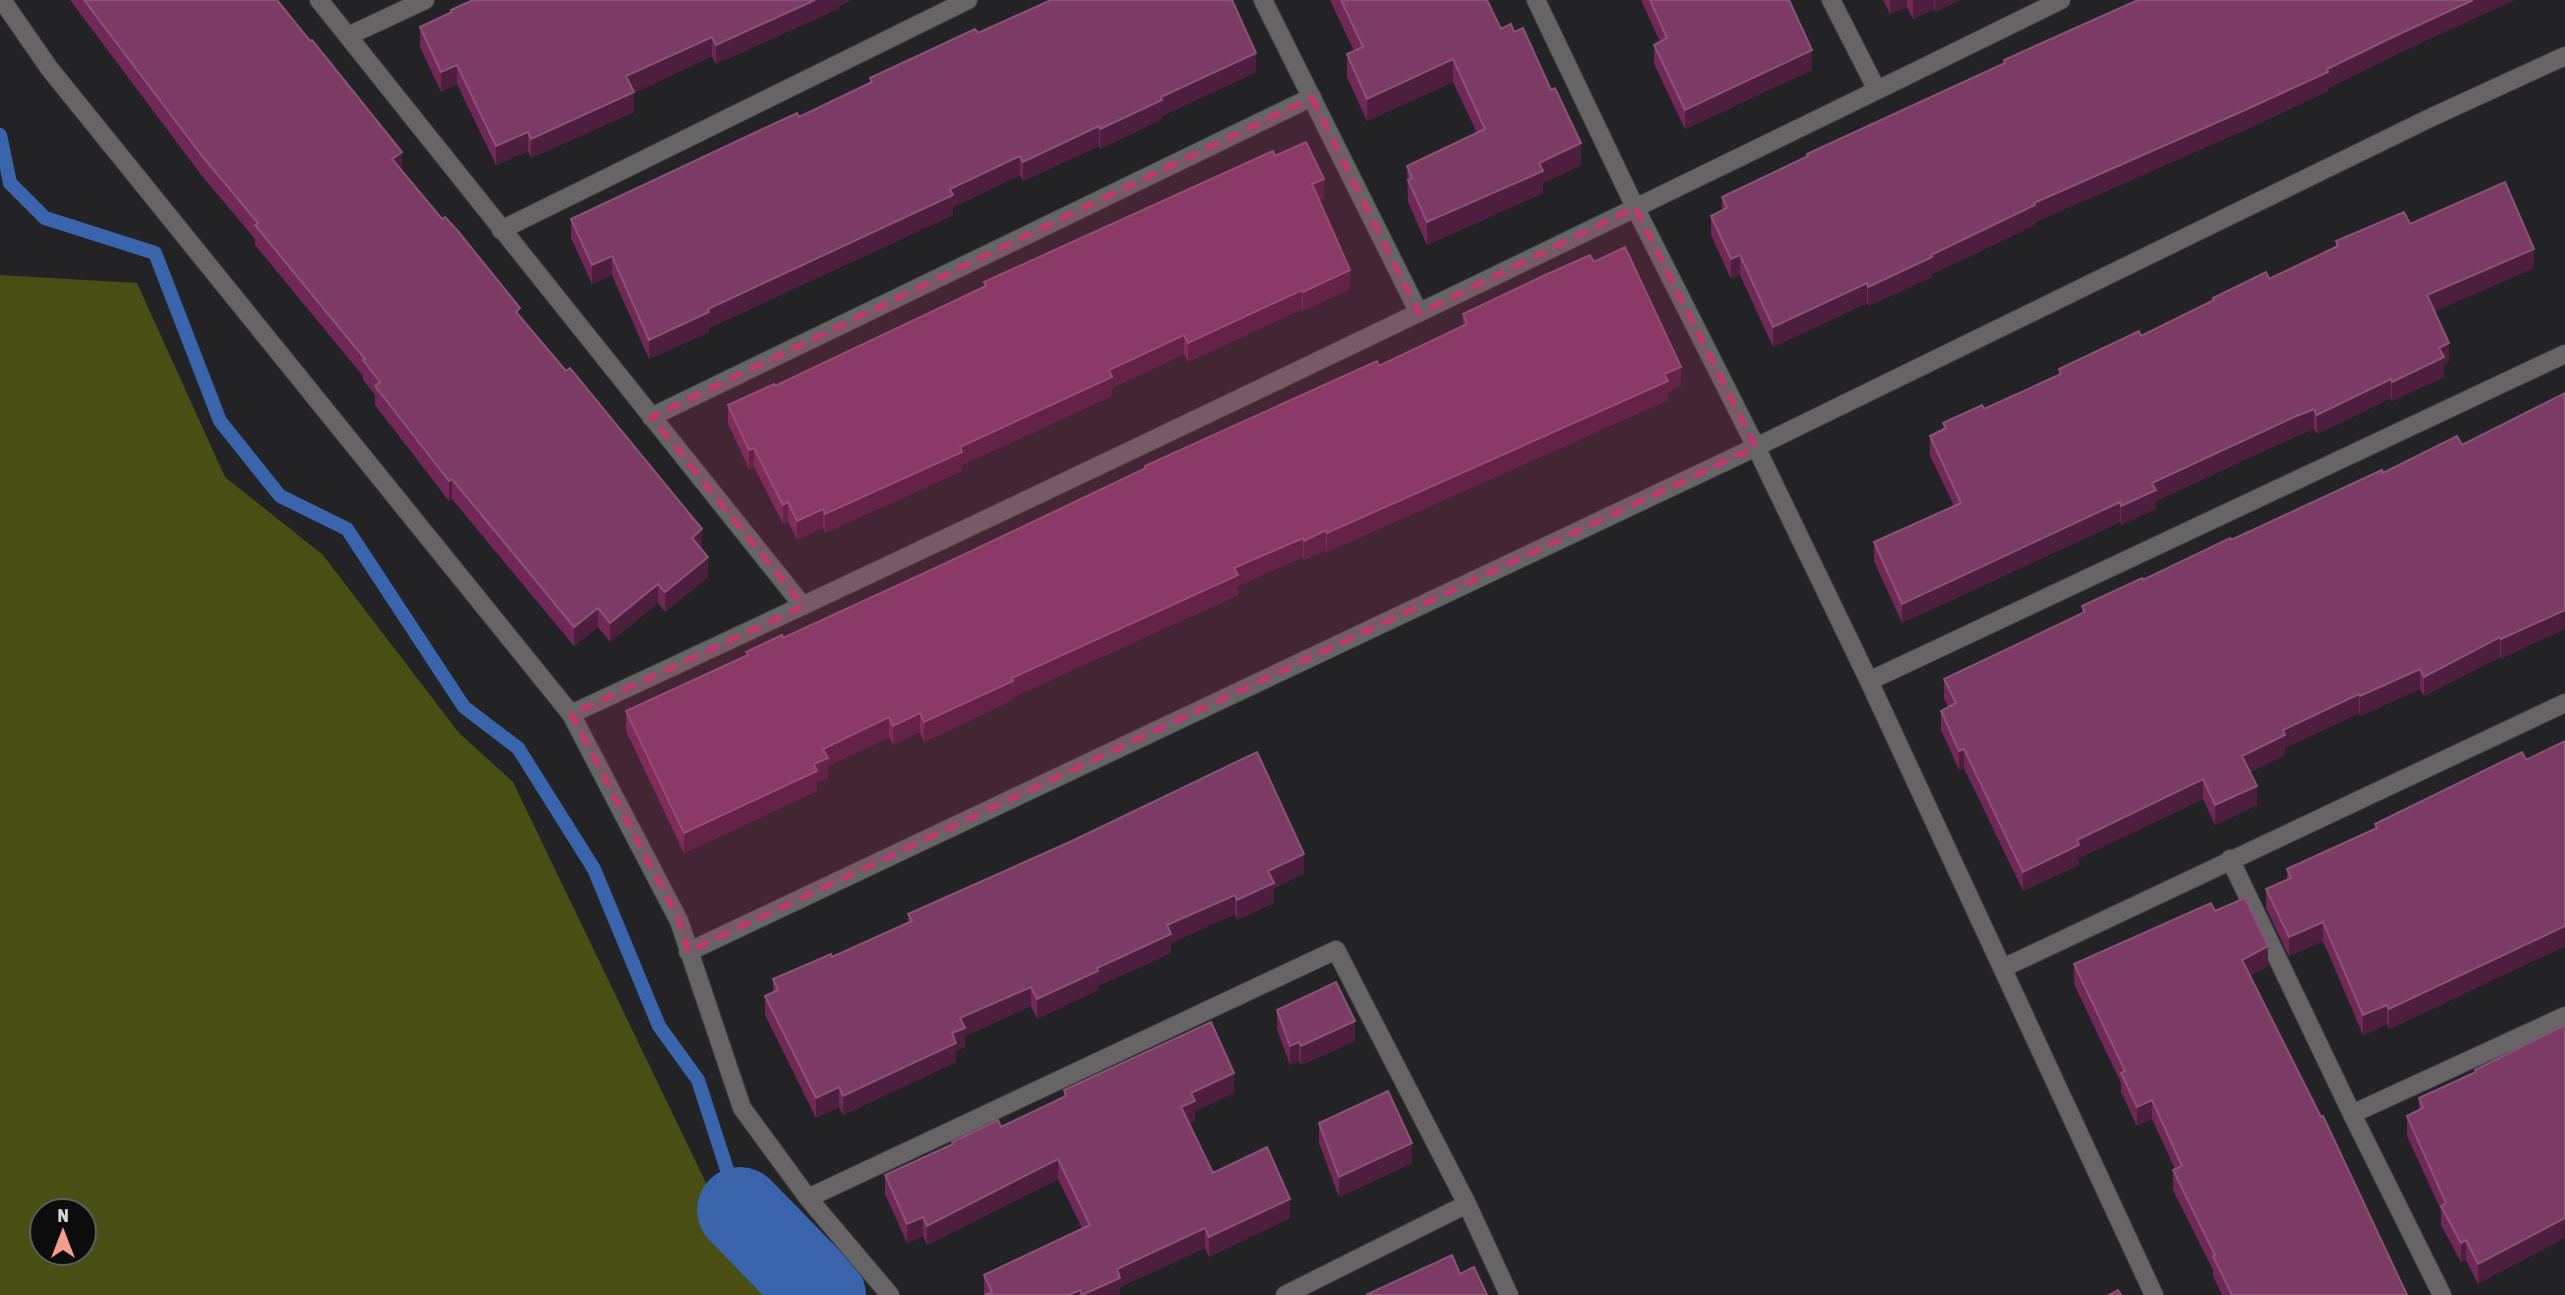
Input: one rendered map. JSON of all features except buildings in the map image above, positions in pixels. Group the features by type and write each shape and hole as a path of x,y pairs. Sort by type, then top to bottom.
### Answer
{"street":[{"path":"2,0 49,68 571,713 679,922 741,1108 808,1198 890,1295"},
{"path":"319,0 803,606"},
{"path":"348,36 425,0"},
{"path":"501,230 968,0"},
{"path":"1263,0 1419,313"},
{"path":"1536,0 1869,681 2154,1295"},
{"path":"1831,0 1877,90"},
{"path":"571,713 803,606 1419,313 2061,0"},
{"path":"688,951 1756,447 2432,117 2565,56"},
{"path":"651,417 1311,97"},
{"path":"1869,681 2565,354"},
{"path":"2003,968 2565,702"},
{"path":"2230,859 2442,1295"},
{"path":"808,1198 1336,950 1467,1204 1509,1295"},
{"path":"2352,1114 2565,1016"},
{"path":"1285,1295 1467,1204"}],"highlighted area":[{"path":"1312,97 1419,313 1635,207 1756,447 688,952 679,921 571,714 803,606 651,417"}],"green space":[{"path":"0,275 137,283 225,477 323,555 459,733 513,782 732,1237 788,1295 0,1295"}],"waterway":[{"path":"0,135 10,183 45,218 155,253 220,421 280,496 347,529 464,707 518,748 594,869 659,1026 698,1080 740,1210"},
{"path":"740,1210 823,1295"}]}
